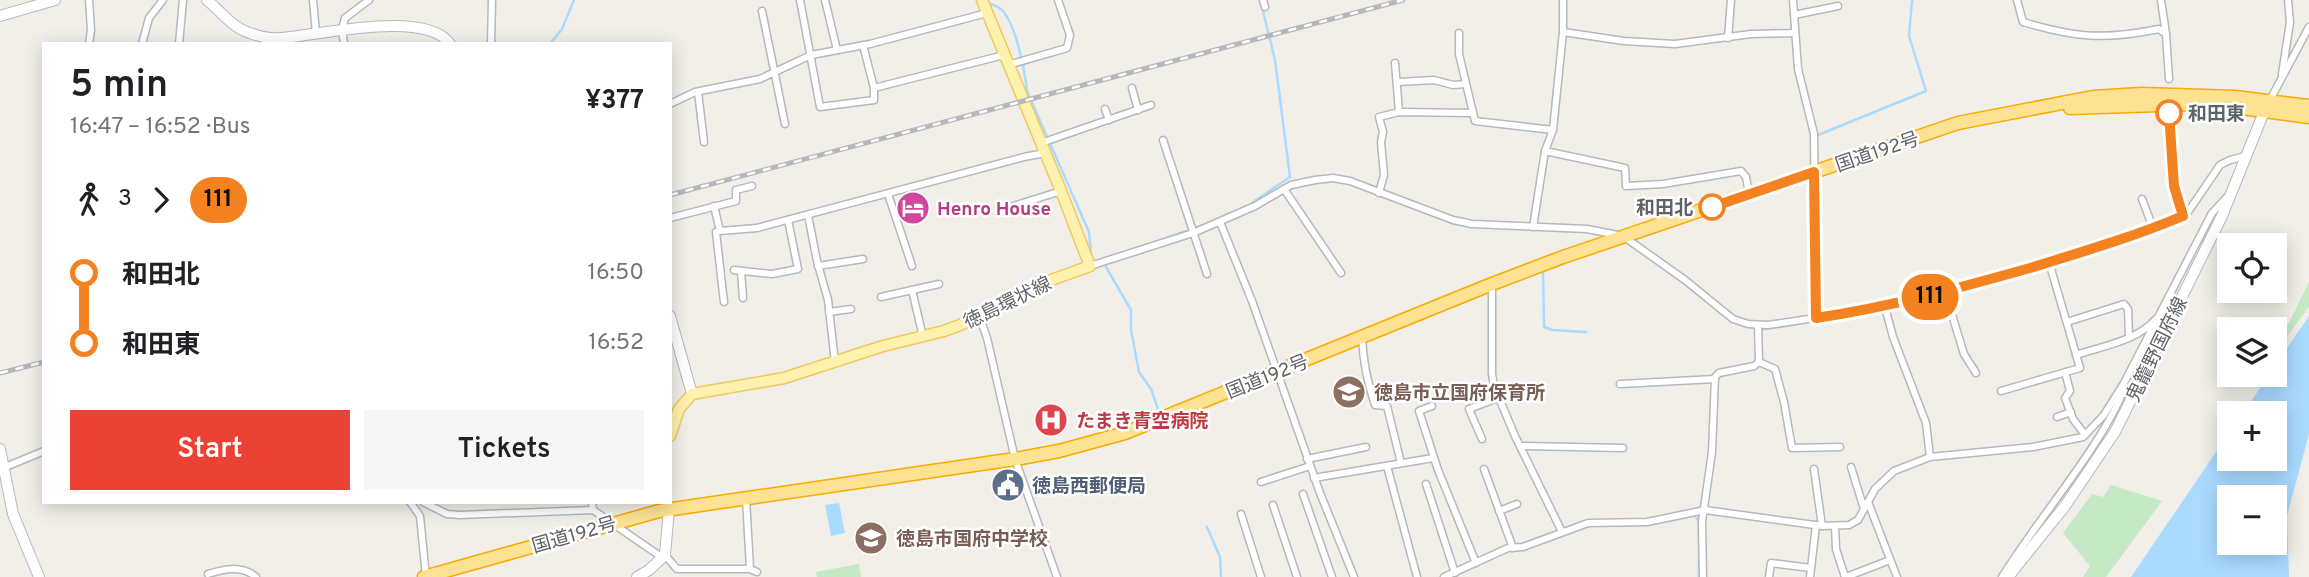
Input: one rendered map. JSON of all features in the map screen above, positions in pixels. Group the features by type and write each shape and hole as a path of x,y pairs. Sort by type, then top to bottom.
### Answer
{"highway":[{"name":"国道192号","path":"425,577 669,506 746,498 1016,459 1059,451 1125,433 1492,284 1623,236 1958,123 1996,114 2049,107 2187,104 2309,106"},
{"name":"国道192号","path":"2273,107 2309,117"}],"main road":[{"path":"0,16 55,0"},
{"path":"207,0 247,33 279,38 342,29 418,27 435,30 449,42"},
{"path":"982,0 1014,61 1090,266"},
{"name":"鬼籠野国府線","path":"2008,577 2065,506 2115,432 2232,191 2246,156 2273,107"},
{"name":"徳島環状線","path":"692,394 785,378 883,346 923,337 960,325 1040,284 1090,266"},
{"path":"672,323 692,394 674,410"},
{"path":"0,449 13,514 39,577"},
{"path":"636,577 649,570 664,556 669,506"}],"street":[{"path":"89,0 89,42"},
{"path":"143,42 149,18 163,0"},
{"path":"179,42 183,0"},
{"path":"313,0 316,33"},
{"path":"344,42 342,29 345,18 369,0"},
{"path":"491,42 492,0"},
{"path":"800,0 820,107 874,100 874,88 863,46"},
{"path":"825,0 836,50"},
{"path":"874,88 1067,48 1070,35 1058,0"},
{"path":"1533,227 1545,150 1553,130 1563,32 1563,0"},
{"path":"1728,38 1731,0"},
{"path":"1793,0 1798,69 1812,123 1816,318"},
{"path":"2017,0 2023,22 2053,31 2087,37 2119,37 2159,29 2166,34"},
{"path":"2161,0 2169,79"},
{"path":"2273,107 2290,22 2288,0"},
{"path":"1794,15 1838,6"},
{"path":"762,11 785,124"},
{"path":"672,103 698,92 760,79 811,55 863,46 987,13"},
{"path":"2281,77 2309,27"},
{"path":"1563,32 1624,41 1675,44 1751,34 1795,33"},
{"path":"1459,33 1459,54 1475,121 1553,130"},
{"path":"1395,63 1399,112"},
{"path":"1397,82 1434,80 1453,85 1465,84"},
{"path":"1132,88 1138,110"},
{"path":"698,92 704,142"},
{"path":"714,206 720,231 757,228 888,194 1046,144 1081,125 1109,120 1151,106"},
{"path":"1105,109 1109,120"},
{"path":"1379,192 1384,175 1381,142 1383,132 1379,117 1399,112 1472,113"},
{"path":"2169,113 2174,186 2183,216"},
{"path":"1163,140 1207,274"},
{"path":"1545,150 1625,168 1626,186 1663,184 1741,170 1746,177 1749,194"},
{"path":"1090,266 1193,233 1255,206 1300,182 1333,178 1350,181 1463,222 1605,231 1623,236 1676,274 1723,313 1742,323 1758,325 1885,307 2111,244 2183,216 2193,206 2220,165 2225,161 2246,156"},
{"path":"672,217 736,201 736,190 752,186"},
{"path":"1284,189 1341,273"},
{"path":"1007,208 1061,191"},
{"path":"1444,577 1513,548 1523,547 1588,523 1647,522 1705,510 1819,526 1849,525 1858,520 1875,489 1894,471 1930,457 2032,447 2085,435 2104,415 2124,383 2212,213 2232,191"},
{"path":"888,194 912,266"},
{"path":"2141,199 2153,228"},
{"path":"808,215 829,312 835,362"},
{"path":"745,293 738,271 772,274 798,269 788,220"},
{"path":"1220,222 1252,301 1314,478 1354,577"},
{"path":"716,232 724,302"},
{"path":"818,266 863,259"},
{"path":"2001,391 2080,368 2049,262"},
{"path":"881,297 939,284"},
{"path":"1492,284 1492,374 1520,446 1562,532"},
{"path":"912,290 923,337"},
{"path":"1945,292 1964,354 1976,373"},
{"path":"2067,322 2124,304 2128,309 2129,337"},
{"path":"1885,307 1926,423 1930,457"},
{"path":"829,312 851,309"},
{"path":"2076,355 2129,337 2148,327 2162,313"},
{"path":"979,315 1016,459 1057,577"},
{"path":"1758,325 1759,362"},
{"path":"2133,359 2142,342 2151,334"},
{"path":"1362,337 1364,368 1370,391 1375,405 1387,406 1401,463"},
{"path":"1703,577 1702,522 1712,452 1715,379 1719,373 1754,366 1759,362"},
{"path":"1759,362 1775,369 1792,448 1840,447"},
{"path":"2065,372 2070,391 2065,398 2085,435"},
{"path":"1620,384 1715,379"},
{"path":"2002,577 2021,545 2080,466 2109,420 2124,391 2124,383"},
{"path":"1482,439 1469,409 1500,397"},
{"path":"1432,406 1419,411 1433,458 1476,563"},
{"path":"2057,417 2071,412"},
{"path":"1520,446 1623,448"},
{"path":"1261,482 1309,462 1366,447"},
{"path":"1610,448 1611,458"},
{"path":"3,468 42,452"},
{"path":"1314,478 1433,458"},
{"path":"1387,466 1417,577"},
{"path":"1851,467 1897,577"},
{"path":"1810,577 1819,526 1814,469"},
{"path":"1495,470 1484,472 1513,548"},
{"path":"1426,484 1454,574"},
{"path":"1303,494 1332,577"},
{"path":"418,504 447,514 460,515 592,506 612,524 664,556 678,573 753,570 746,498"},
{"path":"415,504 420,516 425,577"},
{"path":"1499,510 1517,504"},
{"path":"1273,505 1297,577"},
{"path":"1241,514 1261,577"},
{"path":"1835,526 1836,549 1846,577 1891,560"},
{"path":"1769,577 1771,563 1811,568"},
{"path":"208,574 239,569 256,577"}],"green space":[{"path":"2309,282 2309,307 2287,336 2287,327"},
{"path":"2111,485 2162,501 2106,577 2083,577 2090,566 2063,533 2092,494 2103,497"},
{"path":"859,564 861,577 817,577 816,572"}],"water":[{"path":"2309,316 2309,434 2287,516 2289,577 2131,577 2217,451 2217,471 2287,471 2287,401 2251,401 2261,387 2287,387 2287,348"},
{"path":"839,503 845,533 831,536 825,505"}],"waterway":[{"path":"552,42 562,29 574,0"},
{"path":"1818,135 1926,91 1909,36 1912,0"},
{"path":"989,3 1002,10 1012,27 1027,91 1089,232 1091,254"},
{"path":"1253,202 1290,177 1275,60 1262,7"},
{"path":"1196,228 1202,225"},
{"path":"1153,243 1186,231"},
{"path":"1106,267 1131,310 1131,330 1139,372 1151,389 1159,412"},
{"path":"1543,273 1544,327 1586,332"},
{"path":"1760,330 1798,324"},
{"path":"1695,515 1699,522 1699,577"},
{"path":"1207,527 1220,557 1221,577"}],"railway":[{"path":"672,194 1403,0"},
{"path":"0,373 42,362"}],"bus line":[{"name":"111","path":"1712,207 1814,172 1816,318 1876,309 1926,298 2111,244 2183,216 2178,208 2174,186 2169,113"}],"place":[{"name":"和田東","path":"2169,113"},
{"name":"和田北","path":"1712,207"},
{"name":"Henro House","path":"913,208"},
{"name":"徳島市立国府保育所","path":"1349,392"},
{"name":"たまき青空病院","path":"1051,420"},
{"name":"徳島西郵便局","path":"1008,485"},
{"name":"徳島市国府中学校","path":"871,538"}]}
